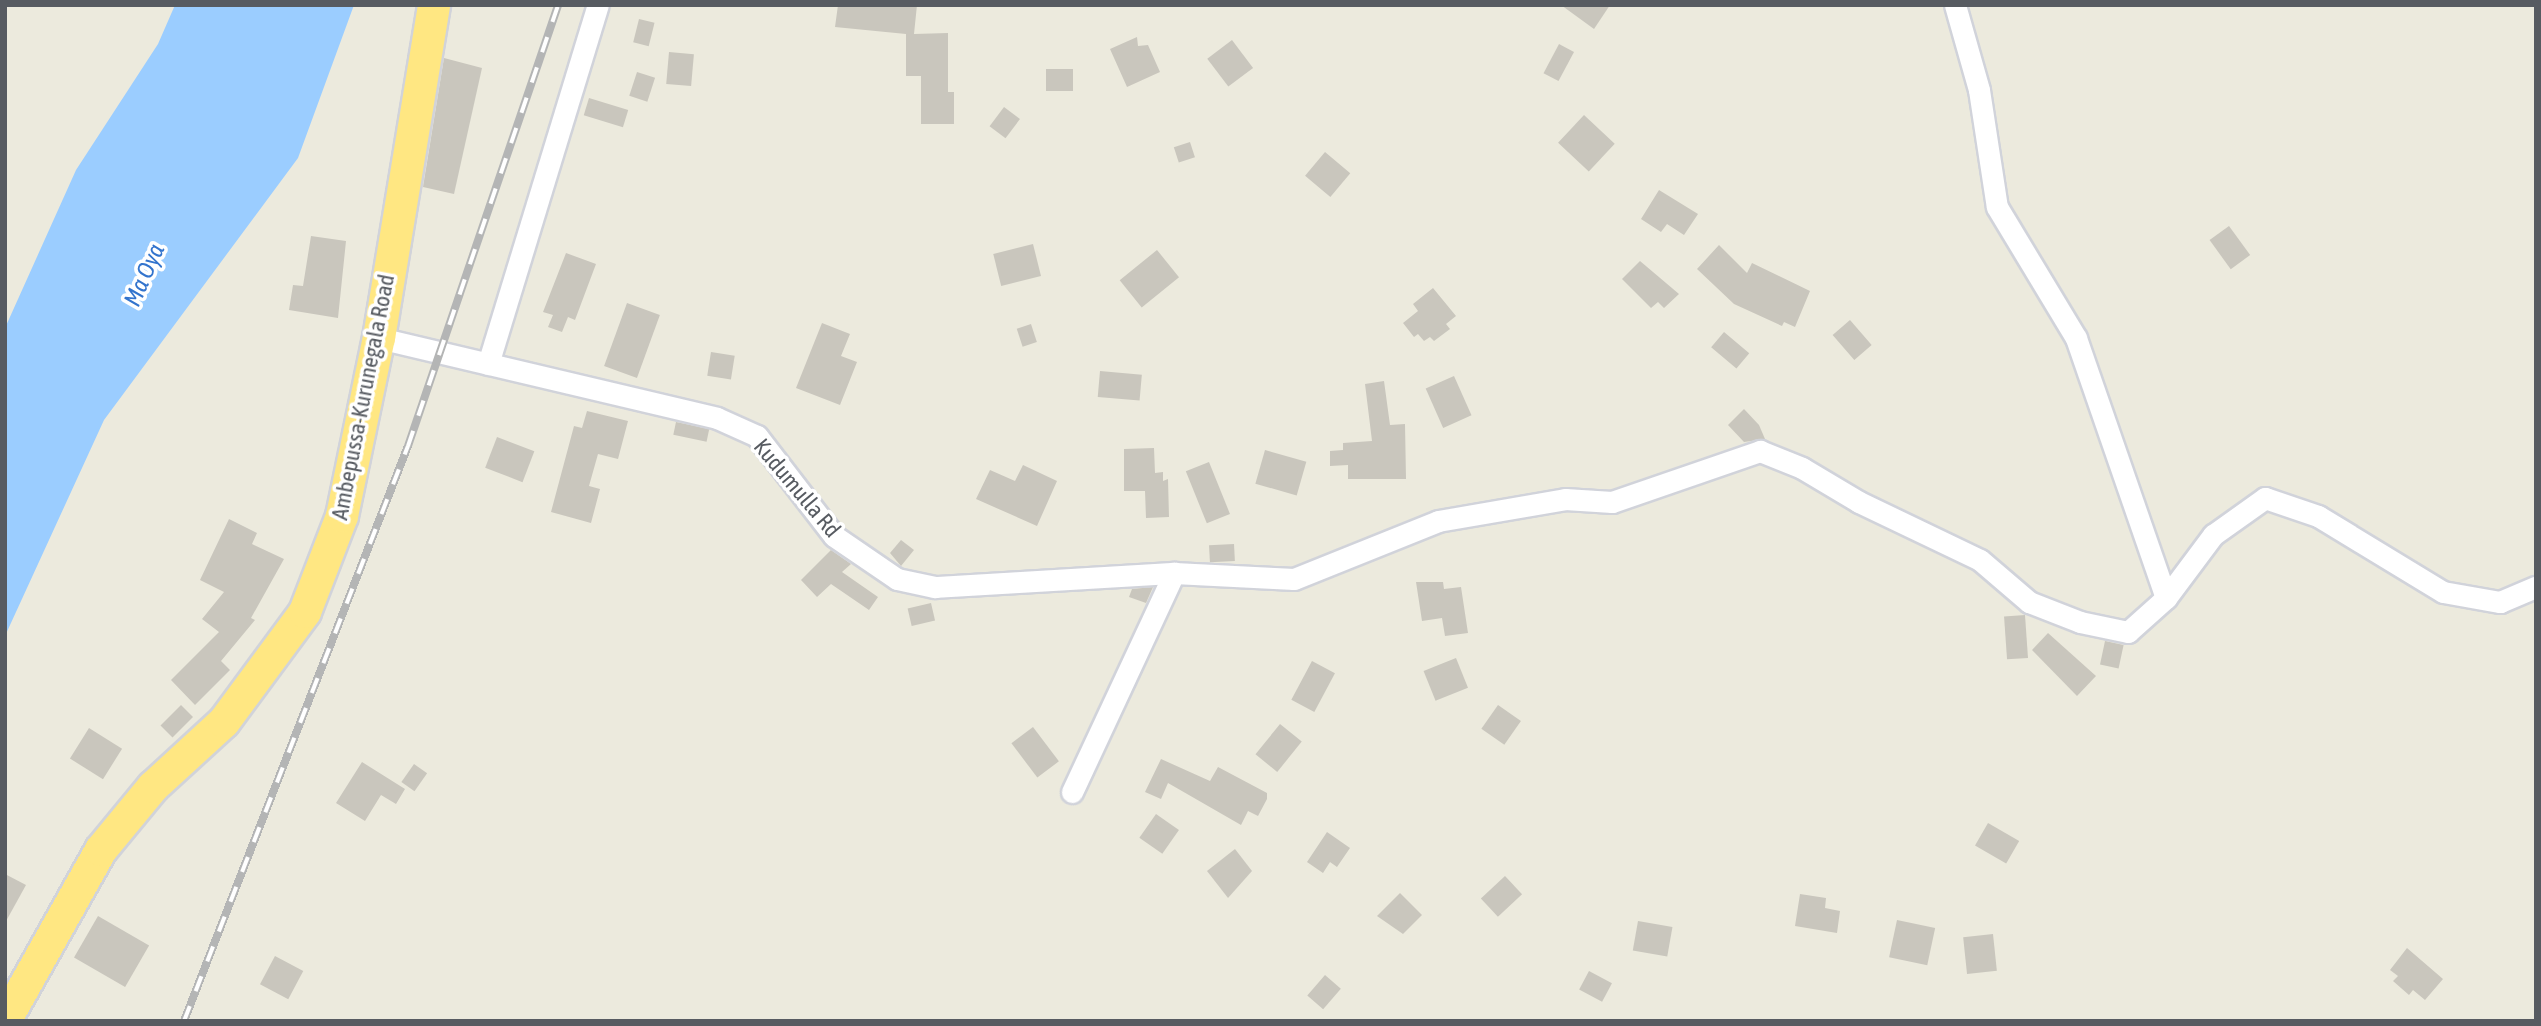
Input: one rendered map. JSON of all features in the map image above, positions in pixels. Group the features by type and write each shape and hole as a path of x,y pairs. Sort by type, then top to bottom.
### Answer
{"highway":[{"name":"Ambepussa-Kurunegala Road","path":"5,1021 102,850 153,787 224,722 305,612 342,516 379,338 434,5"}],"street":[{"path":"488,364 598,5"},
{"path":"1955,5 1979,90 1997,207 2076,338 2166,598"},
{"name":"Kudumulla Rd","path":"379,338 717,418 757,436 834,536 897,579 935,587 1174,573 1294,579 1438,521 1565,499 1612,502 1759,452 1802,468 1859,502 1980,560 2029,602 2080,622 2128,632 2166,598"},
{"path":"2166,598 2213,535 2265,498 2318,516 2444,592 2500,602 2534,590"},
{"path":"1072,792 1174,573"}],"water":[{"name":"Ma Oya","path":"175,5 354,5 298,158 104,420 5,636 5,328 76,170 158,44"}],"building":[{"path":"838,5 917,5 914,34 948,33 948,92 954,92 954,124 921,124 921,76 906,76 906,34 835,27"},
{"path":"1561,5 1610,5 1594,29"},
{"path":"639,19 655,23 649,46 633,42"},
{"path":"1137,37 1138,46 1148,45 1160,72 1127,87 1110,49"},
{"path":"1232,40 1253,68 1228,87 1207,59"},
{"path":"1559,44 1574,52 1559,81 1544,73"},
{"path":"669,52 694,54 691,86 666,84"},
{"path":"444,58 482,68 454,194 423,187"},
{"path":"1046,69 1073,69 1073,91 1046,91"},
{"path":"637,72 655,78 647,102 629,96"},
{"path":"589,98 628,110 623,127 584,115"},
{"path":"1004,107 1020,119 1006,138 990,126"},
{"path":"1584,115 1615,144 1589,171 1558,143"},
{"path":"1190,142 1195,157 1179,162 1174,147"},
{"path":"1325,152 1350,173 1330,197 1305,176"},
{"path":"1659,190 1698,214 1684,235 1667,224 1661,232 1641,219"},
{"path":"2229,226 2250,255 2231,269 2210,240"},
{"path":"311,236 346,241 338,318 289,310 293,285 303,286"},
{"path":"1033,244 1041,276 1001,286 993,254"},
{"path":"1719,245 1747,273 1752,263 1810,291 1795,327 1784,322 1782,326 1734,304 1697,269"},
{"path":"1157,250 1179,277 1142,307 1120,280"},
{"path":"566,253 596,264 575,320 568,317 562,332 548,327 553,315 543,312"},
{"path":"1640,261 1679,294 1664,308 1658,302 1651,308 1622,279"},
{"path":"1433,288 1456,316 1446,324 1450,329 1434,341 1430,337 1424,341 1418,334 1414,337 1403,323 1418,311 1413,304"},
{"path":"627,303 660,315 637,378 604,366"},
{"path":"1850,320 1872,345 1854,360 1833,335"},
{"path":"822,323 850,334 841,356 857,362 840,405 796,388"},
{"path":"1031,324 1037,342 1023,347 1017,329"},
{"path":"1724,332 1749,353 1736,369 1711,347"},
{"path":"711,352 735,356 731,379 707,376"},
{"path":"1100,371 1142,375 1140,401 1098,397"},
{"path":"1454,376 1471,415 1443,428 1426,389"},
{"path":"1384,381 1390,425 1405,424 1406,479 1348,479 1348,465 1330,466 1330,451 1343,450 1343,443 1372,441 1365,384"},
{"path":"1744,409 1759,425 1765,439 1744,442 1728,425"},
{"path":"587,411 628,421 618,459 598,454 589,486 600,489 591,523 551,512 574,426 582,428"},
{"path":"676,422 709,429 707,442 673,435"},
{"path":"497,437 534,451 523,482 485,468"},
{"path":"1154,448 1155,473 1163,472 1163,481 1168,479 1169,517 1146,518 1145,491 1124,491 1124,449"},
{"path":"1265,450 1306,462 1297,495 1255,484"},
{"path":"1209,462 1230,514 1207,523 1186,471"},
{"path":"1023,465 1057,481 1037,526 976,499 990,470 1015,481"},
{"path":"229,519 257,533 252,544 284,559 251,618 255,620 221,661 230,670 195,705 171,680 219,632 202,619 224,592 200,580"},
{"path":"901,540 914,550 901,566 890,553"},
{"path":"1234,544 1235,561 1210,562 1209,545"},
{"path":"831,550 851,564 842,572 878,597 869,610 831,584 817,597 801,580"},
{"path":"1416,582 1443,582 1444,589 1461,587 1468,633 1445,636 1442,618 1422,621"},
{"path":"1153,587 1146,603 1129,597 1132,589"},
{"path":"931,603 935,621 912,626 908,608"},
{"path":"2025,615 2028,658 2007,659 2004,616"},
{"path":"2048,633 2096,676 2077,696 2032,650"},
{"path":"2105,641 2124,645 2119,668 2100,664"},
{"path":"1456,658 1468,688 1436,701 1424,671"},
{"path":"1312,661 1335,673 1314,712 1291,700"},
{"path":"181,705 193,717 173,738 160,726"},
{"path":"1498,705 1521,721 1504,745 1481,729"},
{"path":"1280,724 1302,742 1277,772 1255,754"},
{"path":"1033,727 1059,761 1037,778 1011,743"},
{"path":"89,728 122,749 103,779 70,759"},
{"path":"1161,759 1210,781 1218,767 1267,793 1267,799 1258,816 1248,811 1241,825 1168,783 1161,799 1145,792"},
{"path":"362,762 405,789 396,804 381,795 365,821 336,803"},
{"path":"414,764 427,773 414,791 401,782"},
{"path":"1156,814 1179,830 1162,854 1139,838"},
{"path":"1988,823 2019,841 2006,864 1975,846"},
{"path":"1327,832 1350,848 1337,867 1330,862 1323,873 1307,862"},
{"path":"1235,849 1252,871 1228,898 1207,871"},
{"path":"5,874 26,885 5,923"},
{"path":"1505,876 1522,894 1498,917 1481,899"},
{"path":"1400,893 1422,915 1403,934 1377,916"},
{"path":"1800,894 1826,898 1825,908 1840,911 1837,933 1795,926"},
{"path":"98,916 149,946 125,987 74,958"},
{"path":"1897,920 1935,928 1927,965 1889,957"},
{"path":"1638,921 1672,927 1667,957 1633,951"},
{"path":"1993,934 1997,971 1967,974 1963,937"},
{"path":"2407,948 2443,979 2425,1000 2413,990 2409,995 2393,981 2398,976 2390,970"},
{"path":"275,956 303,971 288,999 260,984"},
{"path":"1589,971 1612,983 1602,1002 1579,990"},
{"path":"1325,975 1341,989 1323,1009 1307,995"}],"railway":[{"path":"184,1021 408,446 558,5"}]}
